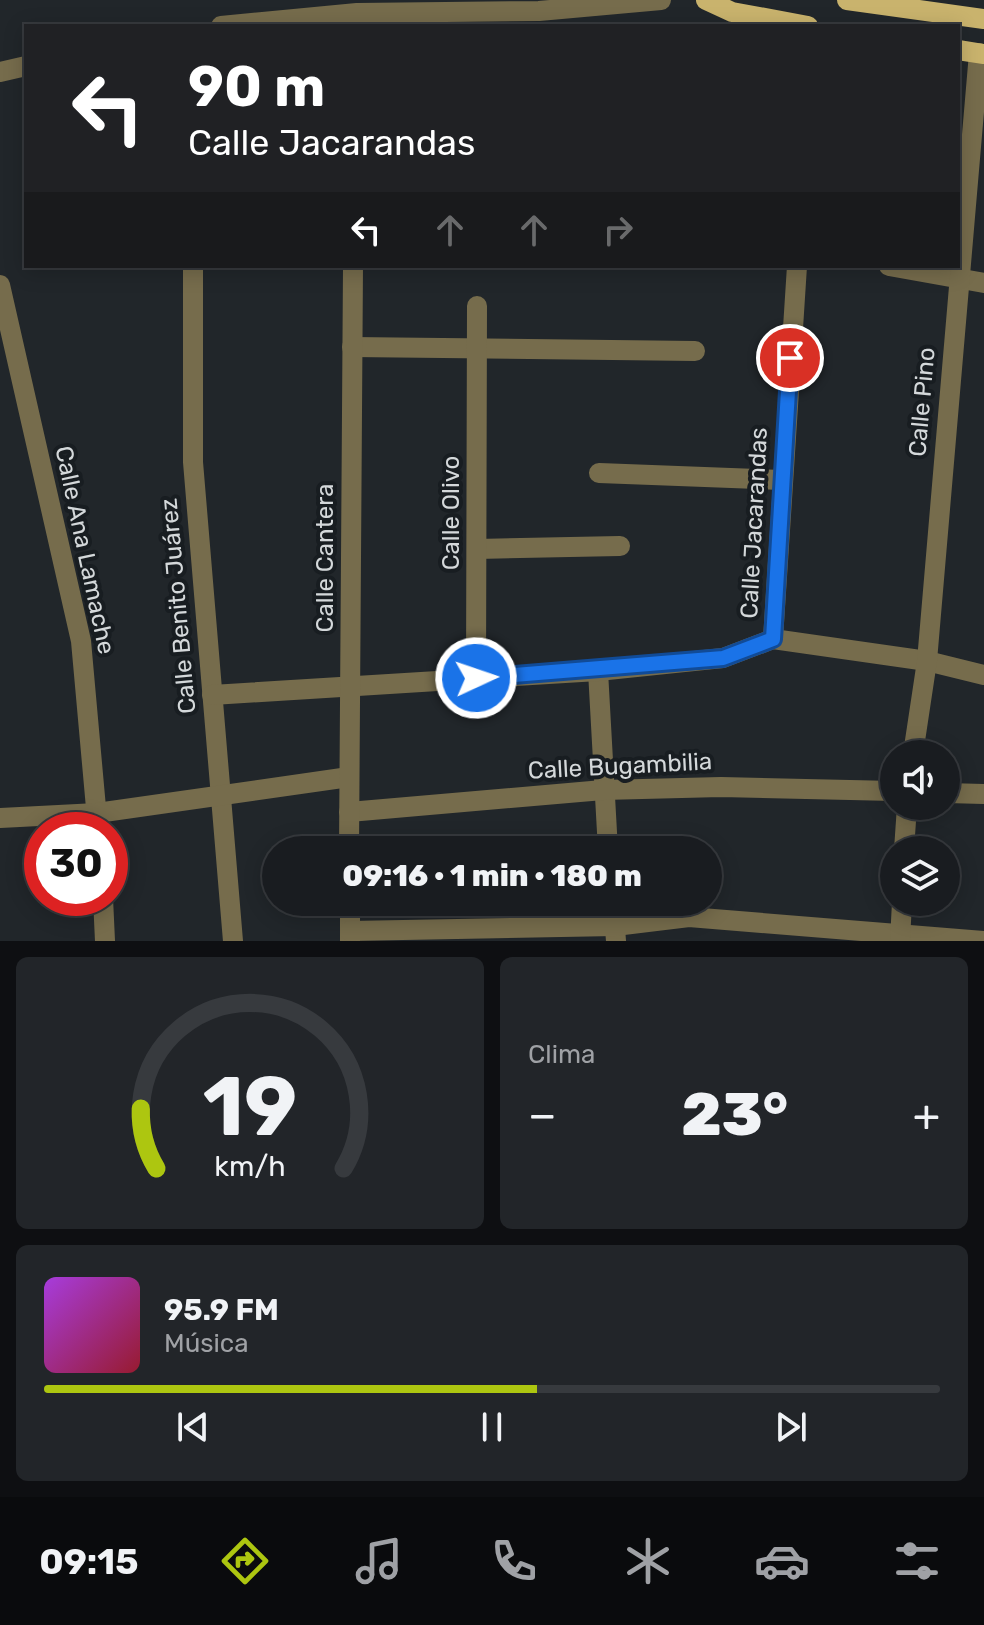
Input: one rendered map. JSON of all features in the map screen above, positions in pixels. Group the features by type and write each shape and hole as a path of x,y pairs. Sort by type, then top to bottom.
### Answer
{"main road":[{"path":"706,0 732,12 797,24"},
{"path":"847,0 984,19"}],"street":[{"path":"242,24 357,13 661,0"},
{"name":"Calle Pino","path":"960,251 974,52"},
{"path":"0,72 24,66"},
{"name":"Calle Benito Juárez","path":"193,268 193,462 233,941"},
{"name":"Calle Cantera","path":"349,836 353,268"},
{"name":"Calle Jacarandas","path":"773,639 797,268"},
{"path":"900,268 984,283"},
{"name":"Calle Pino","path":"915,740 927,661 959,268"},
{"name":"Calle Ana Lamache","path":"0,285 81,641 96,812"},
{"name":"Calle Olivo","path":"476,678 477,306"},
{"path":"352,347 695,351"},
{"path":"599,473 781,480"},
{"path":"477,549 620,546"},
{"path":"212,695 350,683 598,671 723,658 773,639 927,661 984,675"},
{"path":"598,671 607,836"},
{"path":"128,816 220,797 349,777"},
{"name":"Calle Bugambilia","path":"349,812 603,790 721,787 880,791"},
{"path":"960,793 984,794"},
{"path":"0,818 24,819"},
{"path":"104,916 105,941"},
{"path":"900,938 901,916"},
{"path":"350,936 616,933 689,917 900,938 984,941"}],"route":[{"path":"476,678 598,671 723,658 773,639 790,358"}]}
